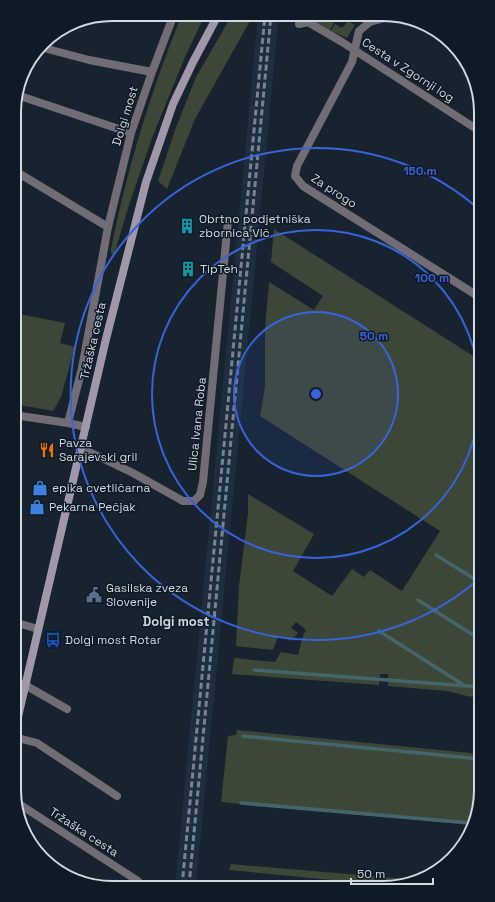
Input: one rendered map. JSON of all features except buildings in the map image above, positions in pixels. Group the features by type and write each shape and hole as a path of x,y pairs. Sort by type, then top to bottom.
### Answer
{"main road":[{"name":"Tržaška cesta","path":"21,703 128,249 153,159 174,104 193,62 215,21"}],"street":[{"name":"Dolgi most","path":"68,423 82,368 108,227 131,133 171,21"},
{"path":"354,50 357,36 364,26 374,21"},
{"name":"Cesta v Zgornji log","path":"299,24 308,22 474,127"},
{"path":"46,49 89,60 152,72"},
{"name":"Za progo","path":"354,50 352,62 297,166 295,173 297,179 303,186 474,294"},
{"path":"23,97 131,133"},
{"path":"21,175 108,227"},
{"name":"Ulica Ivana Roba","path":"81,448 133,473 182,501 194,501 200,495 203,482 228,221"},
{"path":"21,417 86,427"},
{"path":"21,624 38,629"},
{"path":"21,684 67,709"},
{"path":"21,739 37,743 117,796"},
{"name":"Tržaška cesta","path":"23,806 136,881"}],"shaded area":[{"path":"257,21 278,21 196,881 175,881"}],"green space":[{"path":"179,21 202,21 185,57 152,138 128,208 114,255 111,253 111,249 132,159 150,101"},
{"path":"229,21 250,21 195,119 167,189 158,181 175,130 196,77"},
{"path":"314,21 330,21 334,23 330,30"},
{"path":"348,21 355,25 347,38 331,31 335,24 342,28"},
{"path":"274,229 474,357 474,697 447,691 388,686 388,674 380,674 379,685 232,674 234,658 275,662 281,652 298,655 306,630 296,622 291,628 298,633 291,641 278,636 273,650 236,646 239,586 248,513 248,494 314,534 293,571 332,596 352,569 364,577 370,570 402,591 440,531 260,416 265,387 265,328 269,282 314,310 323,296 271,262"},
{"path":"21,314 65,323 60,343 75,347 61,397 53,411 21,405"},
{"path":"237,730 474,753 474,796 469,820 467,825 221,802 228,736 236,735"},
{"path":"231,864 403,879 389,881 342,881 229,870"}],"waterway":[{"path":"436,555 474,579"},
{"path":"418,600 474,636"},
{"path":"379,631 462,684"},
{"path":"254,670 474,686"},
{"path":"243,736 474,758"},
{"path":"241,803 468,823"}],"railway":[{"path":"182,881 264,21"},
{"path":"189,881 270,21"}],"place":[{"name":"Obrtno podjetniška zbornica Vič","path":"187,226"},
{"name":"TipTeh","path":"188,269"},
{"name":"Pavza Sarajevski gril","path":"47,450"},
{"name":"epika cvetličarna","path":"40,488"},
{"name":"Pekarna Pečjak","path":"37,507"},
{"name":"Gasilska zveza Slovenije","path":"94,595"},
{"name":"Dolgi most Rotar","path":"53,640"}],"district":[{"name":"Dolgi most","path":"176,621"}]}
